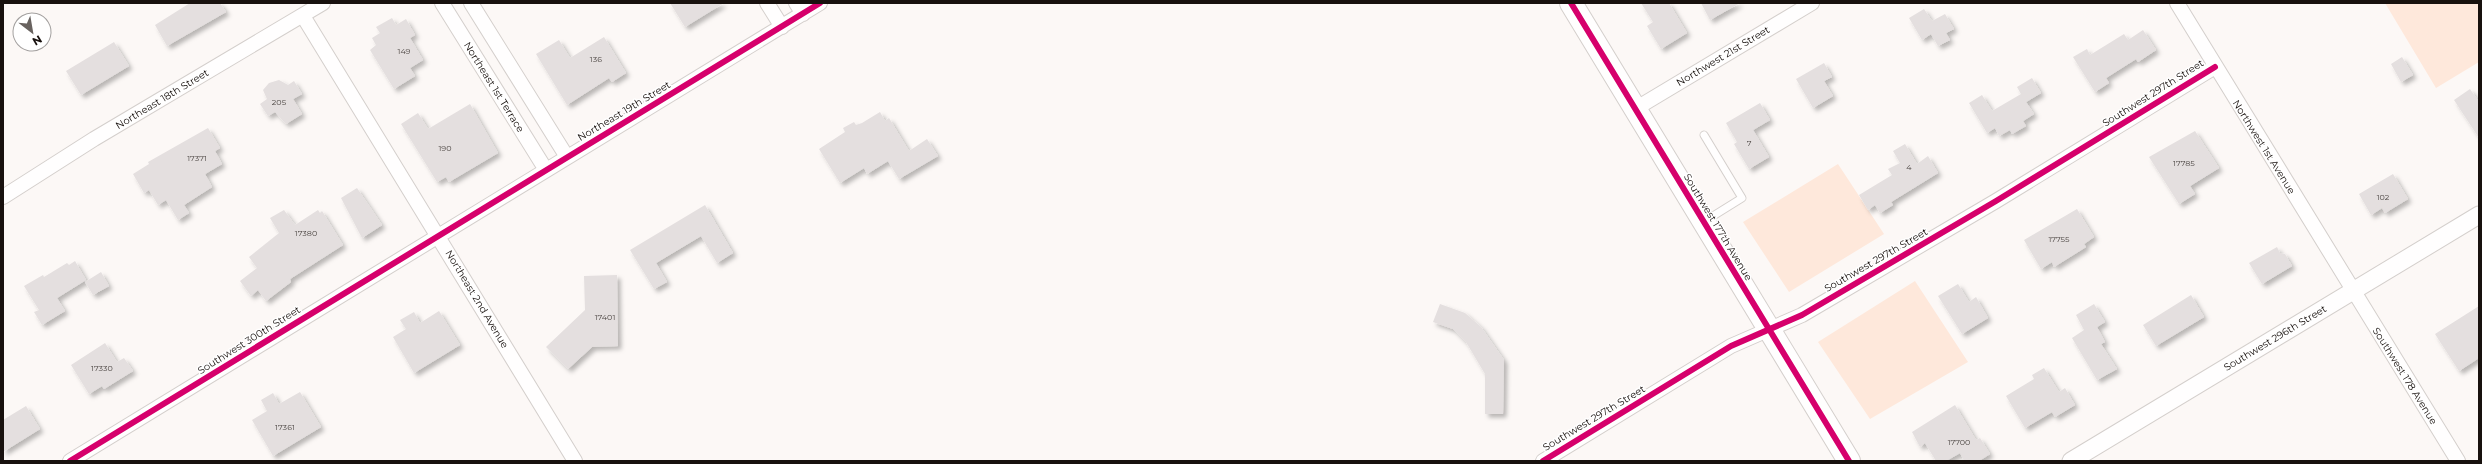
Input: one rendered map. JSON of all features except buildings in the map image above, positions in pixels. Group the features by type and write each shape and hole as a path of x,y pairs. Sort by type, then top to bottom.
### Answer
{"highway":[{"name":"Southwest 177th Avenue","path":"1571,3 1768,330 1849,461"}],"street":[{"name":"Northeast 18th Street","path":"3,197 94,139 323,3"},
{"name":"Northeast 1st Terrace","path":"442,3 546,170"},
{"path":"471,3 567,157"},
{"path":"767,3 782,27"},
{"name":"Northeast 19th Street","path":"438,235 782,27 799,8 820,3"},
{"name":"Northwest 21st Street","path":"1635,108 1812,3"},
{"name":"Northwest 1st Avenue","path":"2177,3 2353,291"},
{"name":"Northeast 2nd Avenue","path":"302,16 438,235 574,461"},
{"name":"Southwest 297th Street","path":"1543,461 1731,346 1802,315 1983,209 2215,66"},
{"name":"Southwest 296th Street","path":"2071,461 2479,215"},
{"name":"Southwest 300th Street","path":"70,461 438,235"},
{"name":"Southwest 178 Avenue","path":"2353,291 2458,461"}],"lane":[{"path":"1703,222 1742,198 1704,135"}],"shaded area":[{"path":"2385,3 2479,3 2479,62 2436,88"},
{"path":"1838,164 1884,234 1789,292 1743,222"},
{"path":"1915,281 1968,362 1870,419 1818,342"}],"cycle path":[{"path":"70,461 820,3"},
{"path":"1571,3 1849,461"},
{"path":"1543,461 1731,346 1802,315 1996,201 2215,67"}]}
